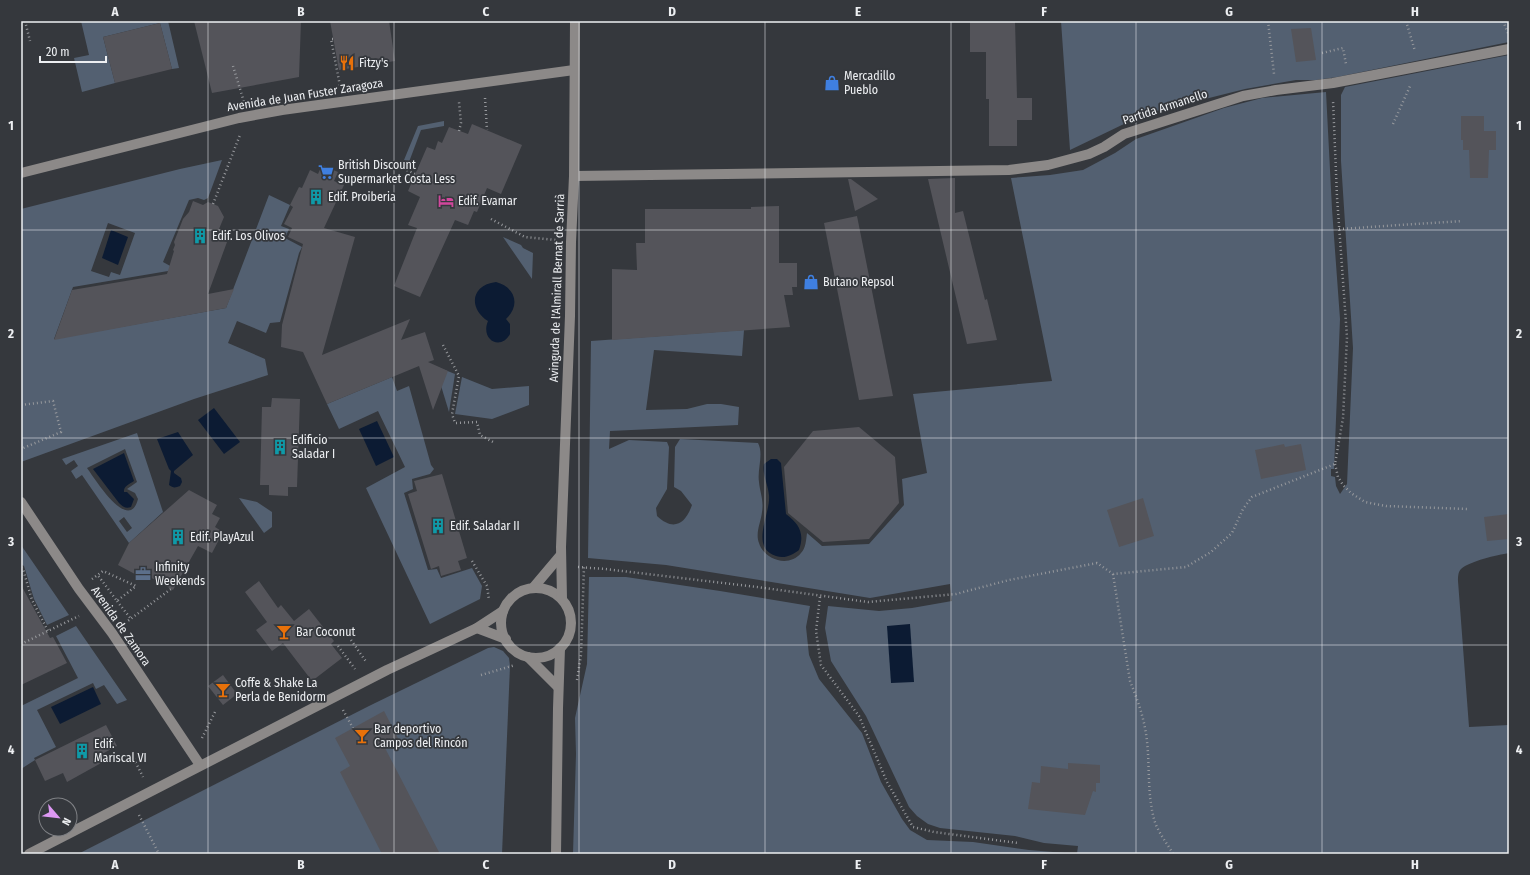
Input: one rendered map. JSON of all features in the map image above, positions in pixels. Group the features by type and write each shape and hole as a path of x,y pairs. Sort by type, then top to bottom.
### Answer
{"street":[{"name":"Avinguda de l'Almirall Bernat de Sarrià","path":"562,599 560,556 574,176 575,21"},
{"name":"Partida Armanello","path":"574,176 1009,170 1048,165 1089,154 1104,147 1124,134 1243,96 1276,90 1333,83 1509,49"},
{"name":"Avenida de Juan Fuster Zaragoza","path":"21,173 238,118 343,101 574,70"},
{"name":"Avenida de Zamora","path":"21,502 79,589 112,633 200,765"},
{"path":"533,588 560,556"},
{"path":"524,655 539,658 550,655 560,648 567,639 571,628 571,616 562,599 550,590 533,588 517,593 508,601 503,611 501,623 503,634 509,644 524,655 558,687"},
{"path":"29,854 200,765 377,676 477,628 503,611"},
{"path":"477,628 506,639"},
{"path":"556,854 558,687 560,648"}],"path":[{"path":"25,21 30,41"},
{"path":"1268,21 1276,90"},
{"path":"1503,21 1509,38"},
{"path":"333,39 331,39 343,101"},
{"path":"1322,53 1343,48 1347,80"},
{"path":"1333,83 1339,229 1347,337 1343,418 1335,464 1338,477 1351,494 1365,502 1386,506 1467,509"},
{"path":"486,114 487,130"},
{"path":"459,131 461,118"},
{"path":"396,165 415,174"},
{"path":"491,220 526,237 571,242"},
{"path":"1339,229 1462,221"},
{"path":"444,345 458,376 452,414 455,423 477,422 480,435 493,442"},
{"path":"21,405 53,401 61,432 21,449"},
{"path":"561,567 605,569 868,602 956,594 1009,580 1097,563 1112,574 1186,568 1211,552 1232,533 1243,509 1252,497 1335,464"},
{"path":"472,561 486,586 493,618"},
{"path":"21,568 23,569 32,600 48,631"},
{"path":"117,601 136,586 103,571 98,574 117,601 131,619"},
{"path":"1112,574 1130,682 1137,698 1145,728 1148,753 1149,786 1154,820 1173,854"},
{"path":"112,633 171,589"},
{"path":"820,597 816,631 821,665 859,716 887,782 913,827 934,832 1018,843"},
{"path":"21,644 94,609"},
{"path":"351,640 377,676"},
{"path":"338,646 365,682"},
{"path":"481,675 515,665 524,655"},
{"path":"336,697 353,728"},
{"path":"193,754 216,710"},
{"path":"132,755 150,792"},
{"path":"132,801 159,854"}],"shaded area":[{"path":"81,21 168,21 179,68 172,69 160,23 103,37 115,83 82,92 74,58 89,55"},
{"path":"1061,21 1509,21 1509,42 1337,77 1316,80 1296,80 1245,89 1153,112 1126,123 1070,150"},
{"path":"1509,55 1509,553 1484,559 1465,566 1459,572 1458,581 1469,727 1509,725 1509,854 1077,854 1078,846 1044,843 1015,836 940,828 928,824 917,816 909,807 866,716 831,661 825,628 828,606 879,611 912,608 952,601 950,584 870,598 666,565 588,558 591,341 744,330 742,356 654,350 646,410 687,409 707,404 721,404 739,407 738,425 610,431 609,449 629,440 667,442 669,447 667,489 656,508 657,516 663,521 678,524 686,517 692,505 681,491 674,487 675,447 680,439 758,443 760,447 759,486 763,504 758,539 766,554 771,558 784,561 796,558 804,549 807,533 822,546 869,544 904,505 902,479 927,473 913,394 1052,381 1011,178 1050,175 1083,170 1115,153 1136,139 1224,108 1262,98 1326,92 1332,209 1340,319 1334,469 1331,469 1331,476 1335,477 1336,486 1340,494 1347,484 1353,348 1341,161 1341,95 1345,87"},
{"path":"444,121 444,126 421,130 409,162 404,160 418,126"},
{"path":"222,160 208,198 204,200 198,198 189,200 163,262 174,268 174,270 73,287 54,339 226,308 269,195 290,205 281,226 289,229 285,238 302,247 280,322 270,323 266,333 237,321 228,343 265,359 268,375 194,399 21,462 21,209 180,169","holes":["108,223 135,233 120,275 111,272 109,277 91,271"]},
{"path":"111,230 128,237 118,265 102,258"},
{"path":"503,237 521,245 523,248 533,253 532,279"},
{"path":"496,282 508,288 514,297 511,314 506,319 510,324 510,334 502,342 493,341 489,338 486,328 488,321 477,310 475,304 477,292 488,284"},
{"path":"435,366 455,374 449,412"},
{"path":"392,377 397,391 409,386 431,465 434,469 430,474 412,479 413,489 404,493 428,570 437,569 441,578 472,568 482,586 480,599 430,624 366,488 405,467 378,411 339,429 327,404"},
{"path":"462,377 492,389 529,386 529,405 492,419 455,414"},
{"path":"214,408 240,442 224,454 198,420"},
{"path":"377,421 394,457 376,466 359,429"},
{"path":"178,432 193,455 174,471 174,473 181,478 182,482 180,486 172,487 169,485 171,471 157,439"},
{"path":"137,433 163,512 129,543 82,475 76,479 71,471 78,466 74,460 66,465 62,459","holes":["125,449 137,482 127,489 135,493 138,499 134,508 127,510 112,501 87,468","124,517 132,528 127,532 119,521"]},
{"path":"124,453 134,481 124,489 124,492 127,492 134,499 131,507 128,508 123,507 119,503 93,469"},
{"path":"771,459 777,459 781,463 786,514 800,529 801,534 801,544 799,550 785,557 779,557 768,552 762,538 769,503 764,464"},
{"path":"239,498 257,502 272,512 272,527 264,533"},
{"path":"21,545 69,615 47,625 34,599 24,566 21,564"},
{"path":"589,577 626,577 810,606 806,627 809,655 819,679 862,733 881,782 910,830 927,840 973,842 1029,850 1077,854 573,854 576,754 575,718 587,664"},
{"path":"910,624 914,682 891,683 887,626"},
{"path":"76,626 127,700 117,704 104,685 96,689 93,683 37,710 56,747 34,758 35,760 21,769 21,706 78,678 56,636"},
{"path":"494,647 503,651 509,658 510,666 502,854 78,854 369,706 488,648"},
{"path":"93,687 101,704 60,724 51,707"}],"building":[{"path":"194,21 301,21 299,77 212,93"},
{"path":"330,21 389,21 395,61 339,70"},
{"path":"970,21 1015,21 1017,98 1032,98 1032,120 1017,120 1017,146 989,146 989,99 986,99 986,52 970,52"},
{"path":"160,23 172,69 115,83 103,37"},
{"path":"1311,28 1316,60 1296,62 1291,29"},
{"path":"1461,116 1484,116 1484,131 1496,131 1496,150 1489,150 1488,178 1470,178 1469,150 1463,150 1463,140 1461,140"},
{"path":"472,124 522,145 501,194 487,188 477,212 474,211 468,225 455,220 420,297 394,286 417,228 408,225 420,197 408,191 427,147 435,150 438,141 442,143 449,127 468,134"},
{"path":"322,165 338,172 334,181 344,185 324,228 355,237 322,355 410,319 401,340 425,332 434,360 428,362 448,371 433,410 419,366 327,404 303,352 281,347 282,325 303,244 288,237 292,228 284,224 293,207 290,205 299,187 302,188 310,170 318,174"},
{"path":"955,178 955,213 963,211 985,300 987,299 997,340 967,344 928,179"},
{"path":"848,179 851,179 878,199 855,211"},
{"path":"193,201 203,205 208,202 218,206 224,217 219,229 226,231 223,241 227,242 208,294 234,289 226,308 54,340 72,290 167,274 174,251 174,242 183,219 189,212"},
{"path":"779,206 779,263 797,263 797,287 792,287 793,295 784,295 790,327 612,340 612,269 637,270 636,243 645,243 645,209 751,209 751,207"},
{"path":"857,216 893,396 859,400 824,223"},
{"name":"Edificio Saladar I","path":"272,398 300,399 297,487 288,487 288,496 269,495 269,485 260,485 262,407 271,407"},
{"path":"859,427 895,457 899,503 869,539 823,542 788,513 784,467 813,431"},
{"path":"1284,444 1285,447 1301,444 1306,470 1261,479 1255,450"},
{"name":"Edif. Saladar II","path":"442,474 467,558 458,561 461,570 441,576 439,566 431,569 408,494 417,491 414,481"},
{"name":"Edif. PlayAzul","path":"189,490 217,505 212,514 220,518 215,527 223,532 212,553 198,546 173,590 148,576 146,580 118,565 129,543"},
{"path":"1143,498 1154,536 1119,547 1107,510"},
{"path":"1509,514 1509,539 1487,541 1484,517"},
{"path":"259,581 278,608 281,605 294,621 309,609 334,641 331,644 342,658 312,681 283,643 272,651 256,630 267,622 245,592"},
{"path":"21,585 50,638 53,637 67,663 21,685"},
{"path":"223,675 237,694 223,705 208,686"},
{"path":"384,711 399,740 385,748 440,854 382,854 340,772 350,766 335,738"},
{"name":"Edif. Mariscal VI","path":"106,725 117,746 100,755 103,762 67,782 63,773 45,781 35,760"},
{"path":"1068,763 1100,765 1100,783 1096,783 1096,792 1093,791 1085,815 1028,809 1032,782 1040,783 1041,766 1068,769"}],"place":[{"name":"Fitzy's","path":"347,63"},
{"name":"Mercadillo Pueblo","path":"832,83"},
{"name":"British Discount Supermarket Costa Less","path":"326,172"},
{"name":"Edif. Proiberia","path":"316,197"},
{"name":"Edif. Evamar","path":"446,201"},
{"name":"Edif. Los Olivos","path":"200,236"},
{"name":"Butano Repsol","path":"811,282"},
{"name":"Edificio Saladar I","path":"280,447"},
{"name":"Edif. Saladar II","path":"438,526"},
{"name":"Edif. PlayAzul","path":"178,537"},
{"name":"Infinity Weekends","path":"143,574"},
{"name":"Bar Coconut","path":"284,632"},
{"name":"Coffe & Shake La Perla de Benidorm","path":"223,690"},
{"name":"Bar deportivo Campos del Rincón","path":"362,736"},
{"name":"Edif. Mariscal VI","path":"82,751"}]}
